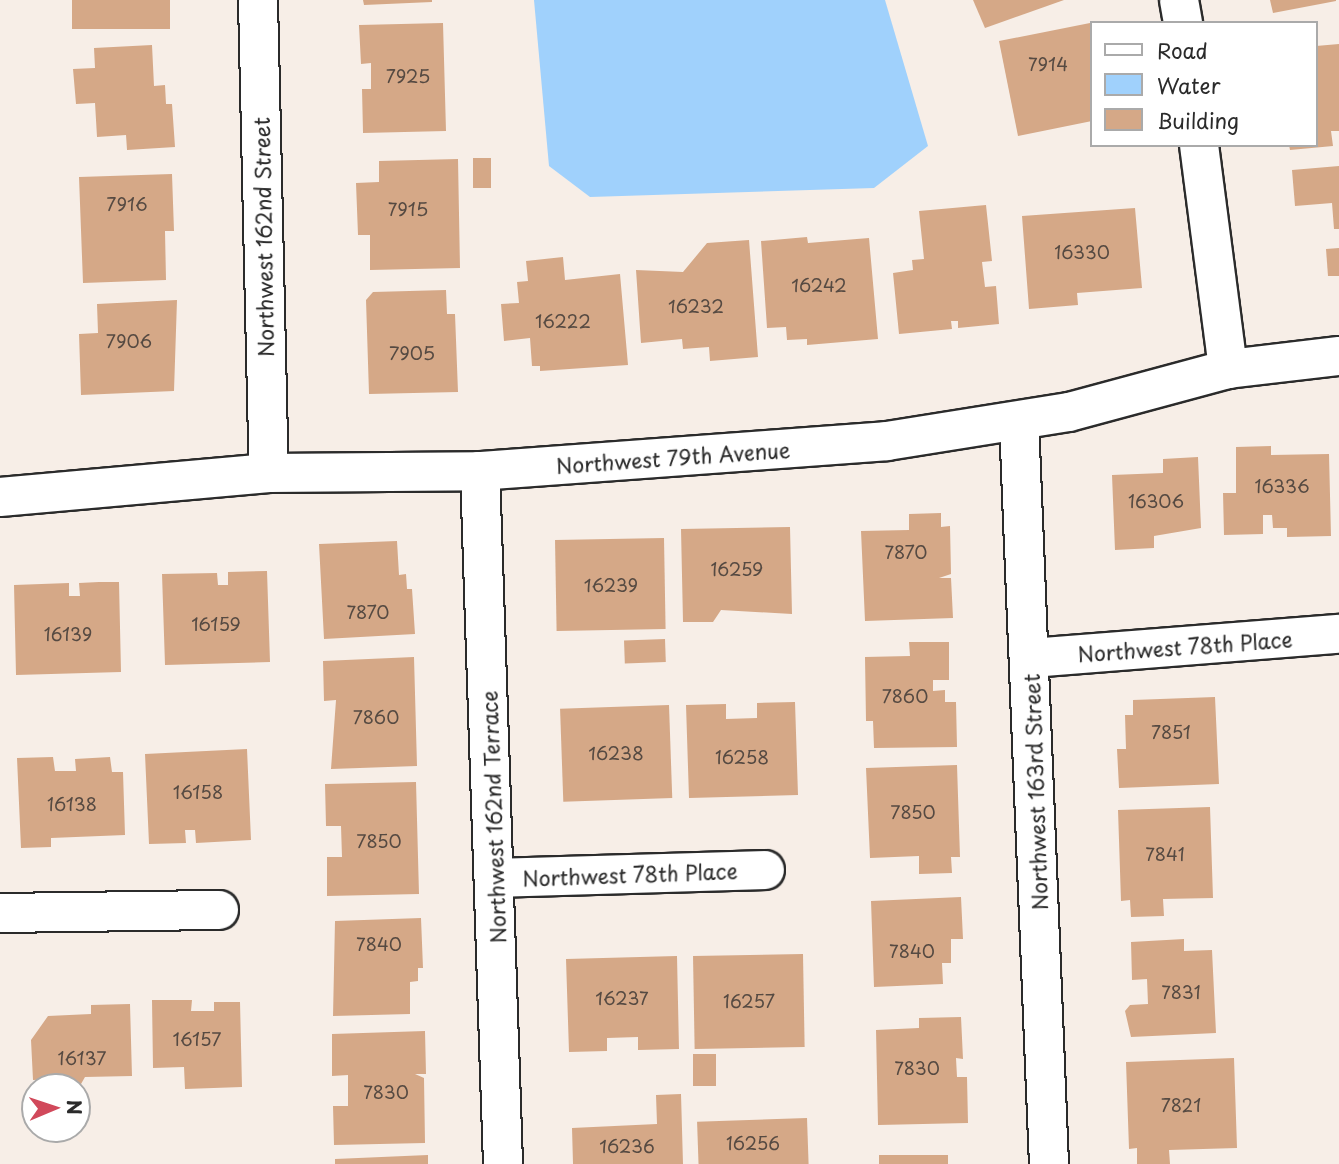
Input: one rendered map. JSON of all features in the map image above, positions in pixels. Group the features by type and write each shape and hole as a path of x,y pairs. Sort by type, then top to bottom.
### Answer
{"street":[{"name":"Northwest 162nd Street","path":"258,0 269,474"},
{"path":"1179,0 1183,21"},
{"path":"1199,147 1228,369"},
{"name":"Northwest 79th Avenue","path":"0,497 269,474 480,471 887,441 1019,421 1228,369 1339,356"},
{"name":"Northwest 163rd Street","path":"1019,421 1031,658 1049,1164"},
{"name":"Northwest 162nd Terrace","path":"480,471 503,1164"},
{"name":"Northwest 78th Place","path":"1031,658 1339,634"},
{"name":"Northwest 78th Place","path":"495,878 765,870"},
{"path":"0,913 219,910"}],"water":[{"path":"534,0 885,0 928,146 874,188 590,197 549,166"}],"building":[{"path":"72,0 170,0 170,29 72,29"},
{"path":"363,0 432,0 432,2 364,5"},
{"path":"973,0 1064,0 985,28"},
{"path":"1270,0 1336,0 1336,1 1273,13"},
{"path":"443,23 446,131 363,133 362,89 371,89 371,63 361,64 359,25"},
{"path":"1090,23 1090,121 1018,136 999,41"},
{"path":"1339,44 1339,131 1331,131 1333,146 1290,150 1289,147 1318,147 1318,46"},
{"path":"152,45 154,86 165,85 166,104 172,104 175,147 127,150 126,135 97,137 95,103 76,104 73,69 95,68 94,48"},
{"path":"473,158 491,158 491,188 473,188"},
{"path":"458,159 460,268 370,270 370,235 358,235 356,183 379,182 379,161"},
{"path":"1339,166 1339,229 1334,229 1332,203 1295,206 1292,170"},
{"path":"172,174 174,231 165,231 166,280 83,283 79,177"},
{"path":"986,205 992,261 982,262 985,287 996,286 999,324 958,328 958,321 951,321 952,329 899,334 893,273 913,270 912,260 924,259 919,211"},
{"path":"1135,208 1142,288 1077,293 1078,305 1029,309 1022,216"},
{"path":"807,237 808,243 869,238 878,339 807,345 807,339 787,340 786,327 767,328 761,241"},
{"path":"749,240 758,357 710,361 709,347 683,349 682,339 641,343 636,270 683,272 707,243"},
{"path":"1339,248 1339,276 1328,276 1326,249"},
{"path":"563,257 565,280 620,274 628,365 540,371 540,366 532,366 530,338 504,341 501,304 519,303 517,282 528,281 526,261"},
{"path":"446,290 447,314 455,314 458,392 369,394 366,300 373,292"},
{"path":"177,300 174,391 81,395 79,334 98,333 97,304"},
{"path":"1271,446 1271,455 1329,454 1331,536 1287,537 1287,528 1273,528 1272,515 1263,515 1263,534 1224,535 1223,493 1236,493 1236,447"},
{"path":"1198,457 1201,528 1154,536 1154,548 1115,550 1112,475 1163,473 1163,459"},
{"path":"941,513 941,527 950,526 951,574 939,578 951,578 953,618 865,621 861,531 909,530 909,514"},
{"path":"790,527 792,614 721,610 713,622 683,622 681,529"},
{"path":"664,538 666,629 557,631 555,540"},
{"path":"397,541 399,575 406,574 407,589 412,589 415,634 324,639 319,544"},
{"path":"267,571 270,662 165,665 162,574 217,573 218,585 228,585 228,572"},
{"path":"119,582 121,672 16,675 14,585 69,583 69,596 80,596 79,583"},
{"path":"665,639 666,662 625,663 624,640"},
{"path":"909,642 949,642 949,680 933,680 933,691 945,690 945,702 956,702 957,747 874,748 873,721 866,721 865,657 910,656"},
{"path":"414,657 417,766 331,769 336,700 324,701 323,661"},
{"path":"1215,697 1219,784 1119,788 1117,749 1126,749 1125,715 1133,715 1133,700"},
{"path":"795,702 798,795 689,798 686,705 726,704 726,719 757,718 757,703"},
{"path":"669,705 672,798 563,802 560,709"},
{"path":"247,749 251,840 196,843 195,830 185,830 186,843 149,844 145,754"},
{"path":"53,757 55,771 76,771 75,759 110,757 112,772 123,772 125,835 51,838 51,847 21,848 17,758"},
{"path":"957,765 960,857 951,857 952,873 919,874 919,856 870,858 866,768"},
{"path":"416,782 419,894 327,896 327,857 342,857 341,826 326,826 325,784"},
{"path":"1210,807 1213,898 1163,899 1164,916 1131,917 1130,900 1121,901 1118,810"},
{"path":"961,897 963,939 951,939 951,963 942,963 943,984 874,987 871,901"},
{"path":"421,918 423,968 418,968 418,981 410,982 410,1014 333,1016 335,921"},
{"path":"1184,939 1184,951 1212,950 1216,1033 1131,1037 1125,1011 1130,1005 1148,1004 1147,979 1132,980 1131,942"},
{"path":"803,954 805,1047 695,1049 693,956"},
{"path":"677,956 679,1049 638,1050 638,1037 607,1038 607,1051 569,1052 566,959"},
{"path":"152,1000 192,1000 191,1011 214,1011 214,1002 240,1002 242,1087 185,1089 184,1067 153,1068"},
{"path":"130,1004 132,1076 91,1077 91,1073 33,1073 31,1040 48,1016 91,1014 91,1005"},
{"path":"961,1017 963,1059 956,1058 957,1077 967,1077 968,1123 878,1125 876,1030 919,1028 919,1018"},
{"path":"425,1031 426,1074 415,1074 424,1078 425,1143 334,1145 333,1106 348,1106 348,1075 332,1076 332,1034"},
{"path":"693,1054 716,1054 716,1086 693,1086"},
{"path":"1234,1058 1237,1148 1169,1150 1170,1164 1137,1164 1137,1148 1129,1149 1126,1062"},
{"path":"681,1094 683,1164 573,1164 572,1128 657,1124 656,1095"},
{"path":"807,1118 809,1164 699,1164 697,1122"},
{"path":"428,1155 428,1164 335,1164 335,1159"},
{"path":"879,1155 948,1155 948,1164 879,1164"}]}
